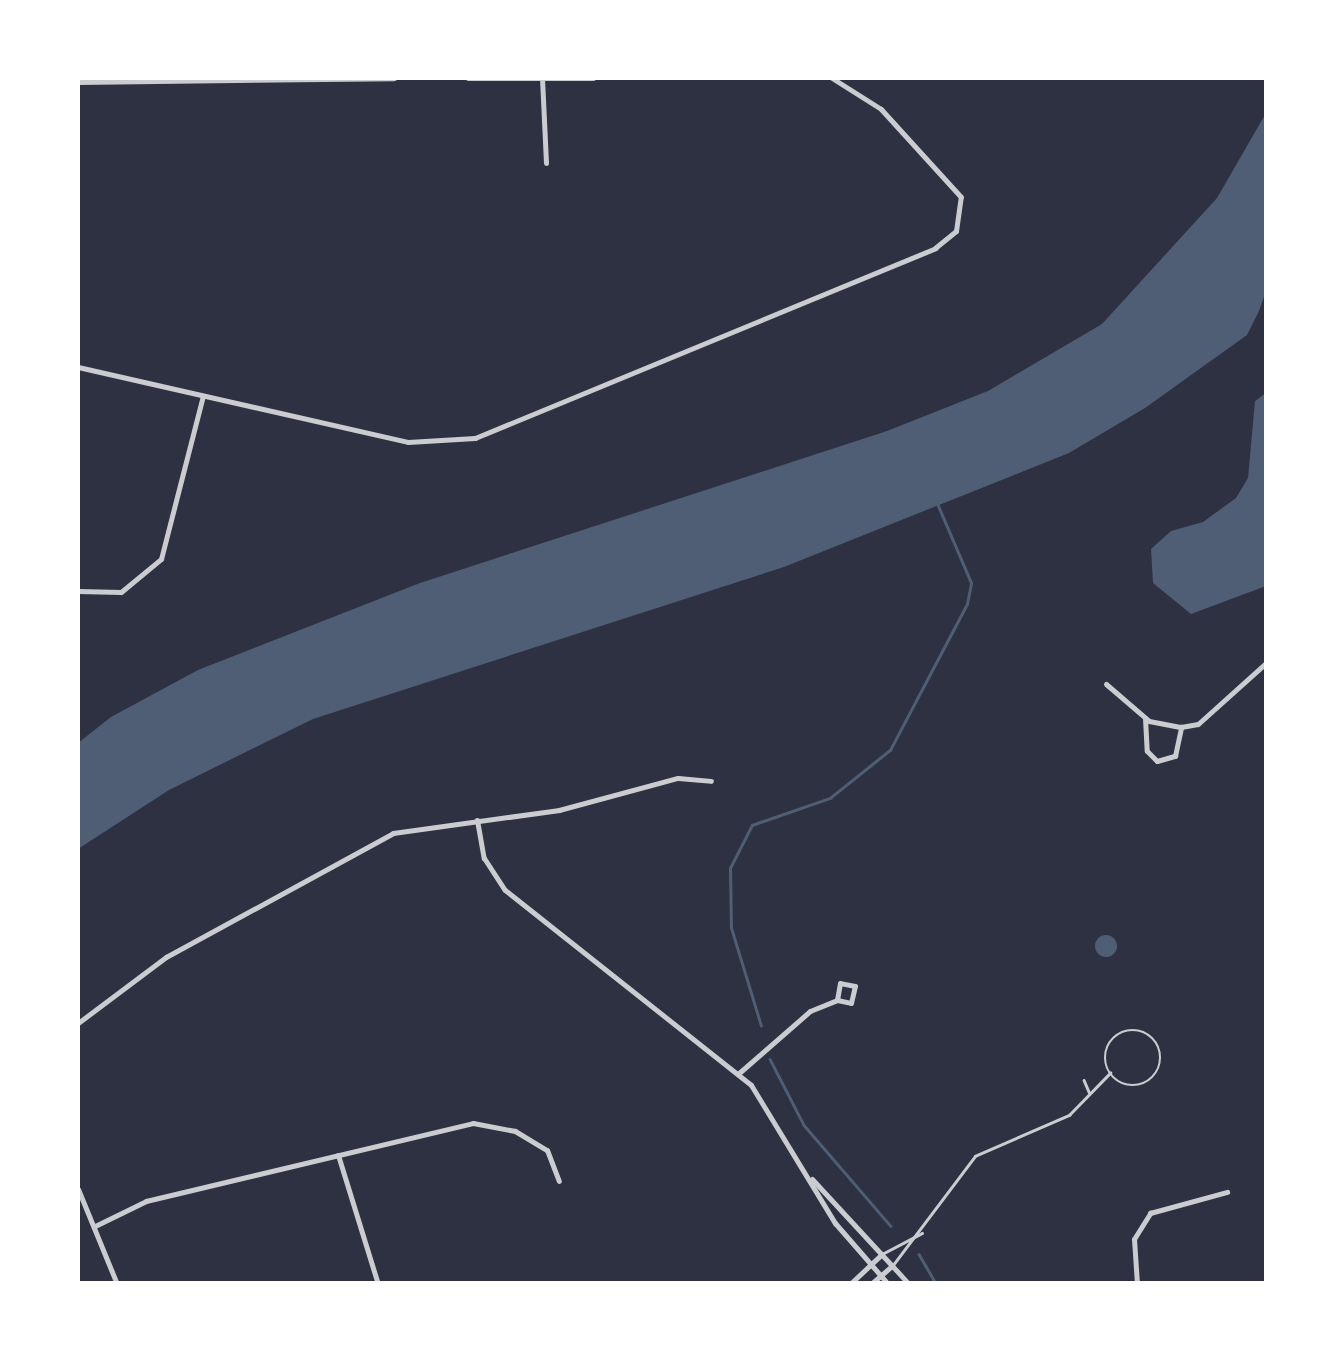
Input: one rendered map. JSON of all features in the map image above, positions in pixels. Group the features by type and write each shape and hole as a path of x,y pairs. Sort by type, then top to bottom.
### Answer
{"street":[{"path":"78,82 394,78"},
{"path":"468,78 593,78"},
{"path":"542,78 546,164"},
{"path":"78,367 408,442 475,438 935,248 956,232 961,197 881,110 832,78"},
{"path":"78,591 121,592 161,559 203,396"},
{"path":"1106,684 1145,717 1181,727 1198,724 1266,663"},
{"path":"1145,717 1147,751 1157,761 1175,756 1181,727"},
{"path":"78,1023 166,957 371,842 415,827 559,810 678,778 711,781"},
{"path":"477,820 484,858 505,890 738,1073 835,1223 888,1284"},
{"path":"738,1073 780,1031 837,1000 854,1000 854,986 837,986 837,1000"},
{"path":"95,1226 146,1201 338,1154 487,1124 547,1150 559,1181"},
{"path":"338,1154 378,1284"},
{"path":"806,1173 909,1284"},
{"path":"78,1189 117,1284"},
{"path":"1136,1284 1134,1239 1150,1214 1227,1192"},
{"path":"850,1284 882,1254"},
{"path":"872,1284 893,1266"}],"lane":[{"path":"1136,1030 1157,1043 1162,1061 1148,1082 1124,1085 1110,1073 1105,1055 1118,1034 1136,1030"},
{"path":"893,1266 923,1232 975,1156 994,1143 1044,1130 1110,1073"},
{"path":"1084,1080 1090,1094"},
{"path":"882,1254 923,1232"}],"water":[{"path":"1266,113 1266,291 1259,311 1247,335 1145,408 1069,453 784,567 313,719 169,790 78,849 78,743 111,717 198,670 420,583 887,431 988,391 1102,324 1217,198"},
{"path":"1266,393 1266,586 1191,614 1153,583 1151,549 1171,531 1203,522 1236,498 1248,478 1255,401"},
{"path":"1106,935 1114,938 1114,954 1106,957 1098,954 1095,946 1098,938"}],"waterway":[{"path":"761,1026 731,928 730,868 752,825 830,798 890,750 967,604 971,583 938,506"},
{"path":"770,1059 804,1125 891,1226"},
{"path":"919,1254 936,1284"}]}
